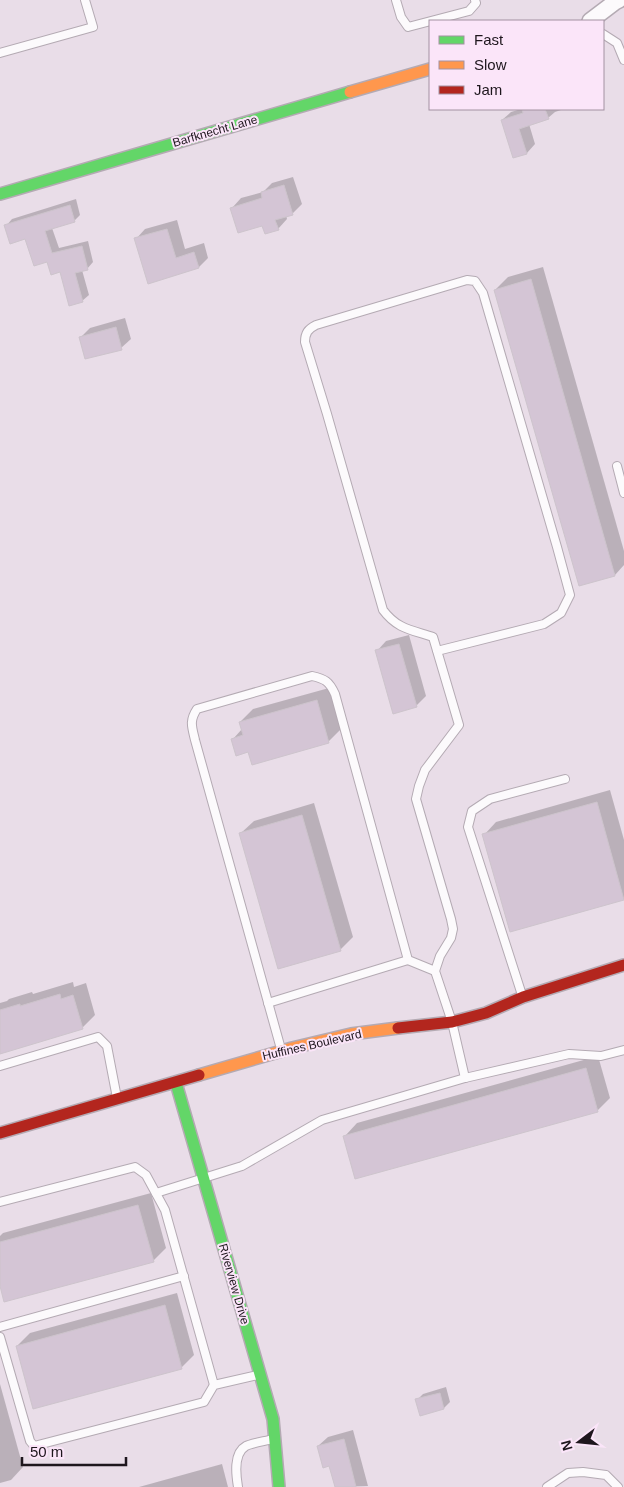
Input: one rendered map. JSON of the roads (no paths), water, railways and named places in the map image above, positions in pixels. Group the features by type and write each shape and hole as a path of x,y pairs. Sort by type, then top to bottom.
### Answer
{"street":[{"path":"591,20 619,0"},
{"name":"Barfknecht Lane","path":"0,194 429,69"},
{"name":"Huffines Boulevard","path":"0,1133 282,1051 351,1034 452,1022 486,1013 523,997 624,965"},
{"name":"Riverview Drive","path":"176,1083 273,1419 279,1487"}],"lane":[{"path":"0,53 93,27 86,0"},
{"path":"396,0 401,17 408,27 429,21"},
{"path":"435,20 469,11 476,3 475,0"},
{"path":"604,35 617,43 624,60"},
{"path":"437,651 544,624 561,613 570,595 483,293 474,281 467,280 316,325 309,328 305,335 305,342 383,610 390,620 397,625 433,637 437,651 459,725 425,770 418,786 416,799 453,930 435,971 452,1022 465,1078"},
{"path":"617,466 624,492"},
{"path":"282,1051 191,725 192,717 197,710 312,676 331,684 408,960"},
{"path":"523,997 468,827 472,810 490,800 565,779"},
{"path":"268,1003 408,960 435,971"},
{"path":"0,1066 98,1038 107,1046 117,1100"},
{"path":"156,1193 242,1166 322,1120 465,1078 569,1054 601,1056 624,1050"},
{"path":"0,1202 135,1167 146,1174 165,1210 214,1385 204,1402 34,1446 30,1441 0,1337"},
{"path":"0,1327 184,1276"},
{"path":"214,1385 260,1375"},
{"path":"238,1487 235,1472 239,1454 245,1446 275,1439"},
{"path":"548,1487 568,1473 583,1472 606,1475 618,1487"}]}
